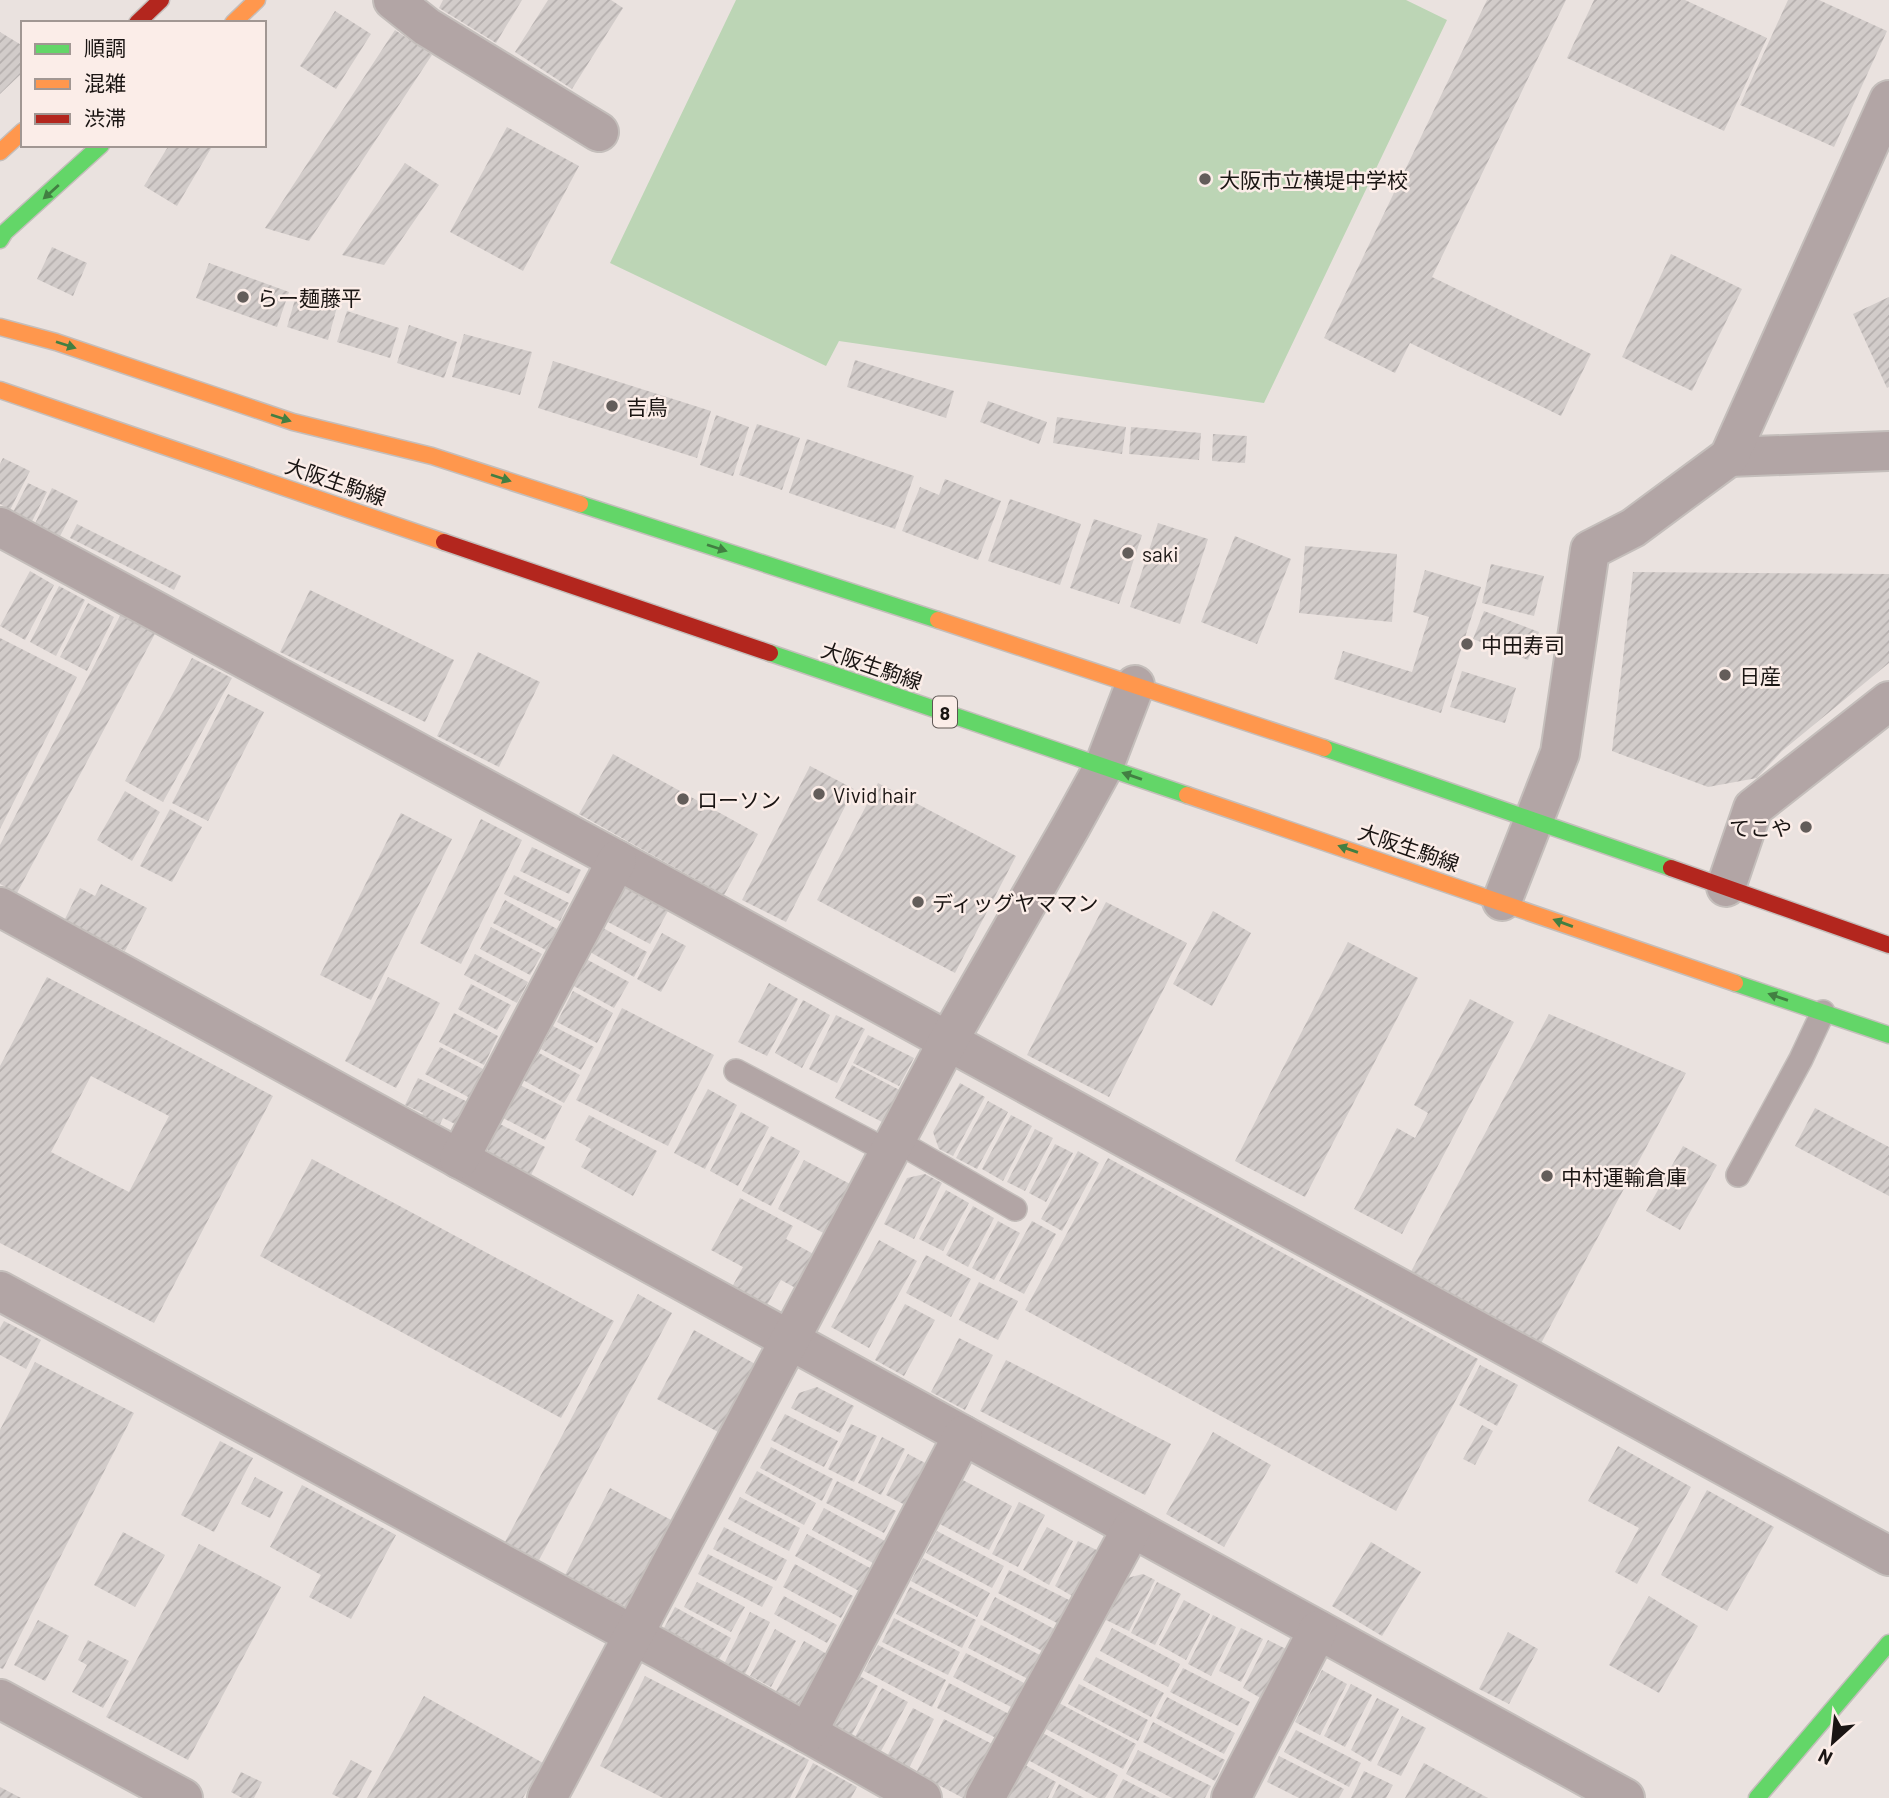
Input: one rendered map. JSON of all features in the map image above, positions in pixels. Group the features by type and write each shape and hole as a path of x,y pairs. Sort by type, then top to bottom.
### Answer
{"main road":[{"path":"139,21 161,0"},
{"path":"235,21 257,0"},
{"path":"0,152 21,133"},
{"path":"0,240 5,232 100,147"},
{"name":"大阪生駒線","path":"0,327 56,342 293,422 432,456 1038,652 1533,819 1889,945"},
{"name":"大阪生駒線","path":"0,390 1889,1035"},
{"path":"1757,1798 1889,1643"}],"street":[{"path":"393,0 427,27 599,132"},
{"path":"1502,901 1560,753 1590,550 1633,528 1729,457 1889,100"},
{"path":"1729,457 1889,451"},
{"path":"0,527 617,860 1889,1556"},
{"path":"547,1798 948,1041 1104,766 1135,685"},
{"path":"1726,887 1753,808 1889,701"},
{"path":"459,1159 617,860"},
{"path":"0,907 1625,1798"},
{"path":"0,1291 635,1636 922,1798"},
{"path":"807,1733 963,1436"},
{"path":"985,1798 1132,1528"},
{"path":"1231,1798 1318,1630"},
{"path":"0,1699 183,1798"}],"lane":[{"path":"1738,1175 1801,1059 1823,1012"},
{"path":"736,1072 892,1146 1015,1209"}],"green space":[{"path":"736,0 1406,0 1447,20 1264,403 839,341 826,366 610,263"}],"building":[{"path":"443,0 522,0 496,43 439,8"},
{"path":"548,0 611,0 623,8 572,89 515,52"},
{"path":"1487,0 1566,0 1432,277 1591,354 1561,416 1410,343 1395,373 1324,338"},
{"path":"1594,0 1685,0 1767,38 1724,131 1567,58"},
{"path":"1788,0 1819,0 1887,31 1834,147 1740,105"},
{"path":"335,11 371,34 336,89 300,66"},
{"path":"395,30 432,55 309,241 265,228"},
{"path":"0,32 21,45 21,74 0,94"},
{"path":"507,127 579,166 523,271 450,232"},
{"path":"168,147 212,147 177,206 144,186"},
{"path":"405,163 439,185 384,265 342,255"},
{"path":"52,247 87,263 73,296 37,279"},
{"path":"1671,254 1742,289 1692,391 1622,357"},
{"path":"209,263 289,292 277,327 196,298"},
{"path":"296,296 337,307 328,340 287,327"},
{"path":"1889,297 1889,387 1887,388 1853,314"},
{"path":"347,311 399,328 390,358 337,342"},
{"path":"409,325 457,342 444,378 397,363"},
{"path":"464,334 532,352 520,395 452,377"},
{"path":"855,360 954,391 946,418 847,387"},
{"path":"553,361 711,411 697,458 538,408"},
{"path":"988,401 1047,422 1039,444 980,422"},
{"path":"716,415 749,427 733,476 700,465"},
{"path":"1057,417 1126,427 1122,454 1053,443"},
{"path":"757,424 800,438 782,490 739,475"},
{"path":"1131,427 1201,433 1199,460 1129,454"},
{"path":"1213,434 1247,436 1245,463 1212,461"},
{"path":"807,439 914,476 895,529 789,493"},
{"path":"3,458 30,471 10,510 0,504 0,464"},
{"path":"945,479 1001,501 978,560 902,531 920,487 939,495"},
{"path":"28,483 47,492 27,531 8,522"},
{"path":"52,488 78,501 55,546 30,534"},
{"path":"1010,499 1081,524 1060,585 988,561"},
{"path":"1094,519 1142,535 1119,604 1070,588"},
{"path":"1158,523 1208,539 1180,624 1130,607"},
{"path":"77,524 181,576 174,590 70,538"},
{"path":"1235,536 1291,559 1257,644 1201,622"},
{"path":"1305,546 1397,554 1392,622 1299,613"},
{"path":"1491,564 1544,576 1534,616 1482,603"},
{"path":"1425,570 1481,587 1441,713 1334,679 1343,651 1412,672 1429,617 1413,612"},
{"path":"30,571 54,585 25,640 0,626"},
{"path":"1633,572 1889,574 1889,663 1782,751 1757,778 1708,787 1612,751"},
{"path":"59,586 85,600 56,656 30,642"},
{"path":"310,590 454,660 425,722 280,652"},
{"path":"88,603 114,617 87,671 60,657"},
{"path":"1484,611 1539,632 1528,660 1473,639"},
{"path":"121,614 156,632 17,893 0,884 0,845"},
{"path":"0,638 77,677 0,829"},
{"path":"478,652 540,682 499,767 437,736"},
{"path":"192,658 232,678 163,802 125,781"},
{"path":"1462,671 1516,688 1505,723 1450,707"},
{"path":"228,694 264,712 208,821 172,803"},
{"path":"613,754 758,834 724,895 579,814"},
{"path":"810,766 854,789 786,922 742,900"},
{"path":"878,783 1016,856 955,973 817,900"},
{"path":"125,791 160,812 132,861 97,840"},
{"path":"170,809 202,827 172,882 140,866"},
{"path":"401,813 452,839 371,1000 320,975"},
{"path":"481,819 522,840 461,964 420,943"},
{"path":"532,847 581,870 569,894 520,871"},
{"path":"514,875 569,903 560,921 504,894"},
{"path":"101,884 147,908 125,951 64,921 80,888 95,896"},
{"path":"623,887 668,911 650,944 604,920"},
{"path":"505,900 557,929 546,950 493,923"},
{"path":"1106,902 1187,943 1109,1097 1027,1055"},
{"path":"1213,911 1251,933 1212,1006 1173,984"},
{"path":"491,927 542,954 530,975 480,949"},
{"path":"603,928 647,952 634,977 590,952"},
{"path":"662,933 686,946 661,992 637,979"},
{"path":"1348,942 1418,978 1305,1197 1235,1161"},
{"path":"475,954 528,982 517,1003 464,975"},
{"path":"586,959 629,982 614,1008 572,985"},
{"path":"47,977 273,1096 154,1323 0,1243 0,1066","holes":["91,1076 169,1116 129,1192 51,1152"]},
{"path":"388,977 440,1003 396,1088 345,1061"},
{"path":"769,983 798,999 767,1056 738,1042"},
{"path":"471,984 511,1005 497,1030 458,1009"},
{"path":"573,991 613,1013 597,1043 557,1022"},
{"path":"1470,999 1514,1022 1402,1234 1354,1209 1397,1128 1415,1138 1428,1113 1414,1105"},
{"path":"803,1000 830,1015 802,1068 775,1053"},
{"path":"622,1008 714,1055 668,1146 576,1100"},
{"path":"454,1013 498,1036 484,1065 439,1042"},
{"name":"中村運輸倉庫","path":"1549,1014 1686,1073 1538,1349 1407,1279"},
{"path":"836,1015 865,1029 837,1083 809,1069"},
{"path":"553,1026 594,1047 581,1070 541,1049"},
{"path":"868,1035 914,1058 899,1086 853,1063"},
{"path":"440,1047 485,1070 470,1098 425,1074"},
{"path":"539,1053 580,1075 564,1103 523,1080"},
{"path":"852,1065 905,1093 888,1125 835,1098"},
{"path":"418,1078 472,1104 461,1127 443,1118 437,1131 419,1122 423,1113 405,1105"},
{"path":"960,1083 985,1097 953,1156 939,1149 933,1132"},
{"path":"520,1085 562,1106 545,1140 503,1118"},
{"path":"708,1089 737,1105 705,1169 674,1153"},
{"path":"988,1101 1008,1112 977,1169 956,1158"},
{"path":"1815,1108 1889,1147 1889,1196 1795,1146"},
{"path":"741,1112 769,1127 738,1186 710,1171"},
{"path":"589,1115 657,1151 633,1196 581,1167 591,1149 575,1140"},
{"path":"1011,1115 1032,1126 1003,1181 982,1169"},
{"path":"498,1123 545,1147 528,1181 493,1163 486,1145"},
{"path":"1035,1129 1053,1138 1025,1191 1007,1182"},
{"path":"771,1136 800,1151 771,1206 742,1191"},
{"path":"1055,1144 1073,1153 1046,1202 1029,1193"},
{"path":"1683,1146 1717,1165 1680,1230 1646,1211"},
{"path":"1078,1151 1099,1163 1062,1231 1041,1219"},
{"path":"1108,1158 1478,1359 1396,1511 1025,1310"},
{"path":"312,1159 614,1321 561,1418 260,1256"},
{"path":"804,1160 854,1186 829,1236 778,1209"},
{"path":"925,1174 942,1183 914,1239 884,1224 907,1178"},
{"path":"946,1190 969,1203 943,1251 919,1239"},
{"path":"740,1198 793,1226 786,1239 819,1257 801,1291 781,1280 767,1305 732,1287 743,1267 711,1250"},
{"path":"973,1206 994,1218 968,1267 946,1255"},
{"path":"998,1221 1020,1233 994,1280 972,1268"},
{"path":"1032,1221 1056,1234 1024,1294 999,1281"},
{"path":"879,1240 917,1261 869,1348 831,1327"},
{"path":"926,1255 971,1279 951,1317 906,1293"},
{"path":"979,1282 1018,1301 998,1340 959,1320"},
{"path":"638,1294 672,1313 539,1560 505,1542"},
{"path":"905,1304 935,1320 904,1376 875,1360"},
{"path":"4,1321 41,1340 26,1369 0,1355 0,1328"},
{"path":"694,1330 757,1365 720,1433 657,1399"},
{"path":"959,1338 993,1355 965,1410 931,1392"},
{"path":"1006,1360 1171,1444 1145,1495 980,1411"},
{"path":"35,1362 134,1413 3,1669 0,1668 0,1430"},
{"path":"1480,1365 1518,1385 1497,1426 1459,1405"},
{"path":"817,1387 854,1406 840,1433 791,1408 799,1393"},
{"path":"785,1414 838,1441 824,1467 771,1440"},
{"path":"851,1424 877,1436 854,1482 828,1469"},
{"path":"1482,1425 1493,1431 1475,1465 1463,1459"},
{"path":"1213,1432 1271,1465 1224,1547 1166,1514"},
{"path":"882,1437 905,1449 881,1495 858,1483"},
{"path":"220,1441 253,1458 214,1532 181,1515"},
{"path":"1618,1446 1691,1487 1637,1584 1615,1572 1639,1528 1588,1501"},
{"path":"771,1447 833,1479 822,1501 760,1468"},
{"path":"908,1454 929,1465 907,1506 886,1495"},
{"path":"757,1471 816,1503 804,1525 745,1493"},
{"path":"255,1477 283,1492 270,1518 241,1504"},
{"path":"959,1478 1012,1506 989,1550 936,1522"},
{"path":"837,1481 896,1511 884,1533 826,1503"},
{"path":"302,1485 396,1535 351,1619 309,1597 321,1575 270,1547"},
{"path":"610,1488 677,1523 632,1610 565,1575"},
{"path":"1707,1490 1774,1527 1727,1611 1661,1575"},
{"path":"740,1497 800,1528 789,1551 728,1519"},
{"path":"1019,1502 1045,1515 1018,1567 992,1554"},
{"path":"824,1508 885,1541 873,1563 812,1530"},
{"path":"724,1527 787,1560 776,1581 713,1549"},
{"path":"1047,1527 1073,1541 1049,1585 1023,1570"},
{"path":"937,1531 1004,1566 992,1588 926,1553"},
{"path":"123,1532 165,1555 135,1607 94,1585"},
{"path":"807,1534 872,1569 859,1591 795,1556"},
{"path":"1078,1541 1103,1553 1079,1600 1055,1586"},
{"path":"1371,1542 1421,1572 1382,1636 1332,1606"},
{"path":"199,1544 281,1587 188,1760 106,1717"},
{"path":"708,1554 773,1587 762,1607 698,1574"},
{"path":"923,1558 990,1593 977,1617 911,1581"},
{"path":"795,1564 853,1596 841,1618 783,1587"},
{"path":"1009,1570 1071,1601 1059,1624 998,1593"},
{"path":"1143,1574 1155,1580 1129,1631 1106,1620 1127,1578"},
{"path":"697,1582 745,1607 731,1632 684,1607"},
{"path":"1157,1582 1181,1594 1155,1645 1131,1633"},
{"path":"910,1587 976,1620 962,1648 896,1614"},
{"path":"784,1596 837,1625 827,1643 774,1614"},
{"path":"1649,1596 1698,1626 1659,1693 1609,1665"},
{"path":"995,1597 1056,1630 1044,1652 983,1620"},
{"path":"1184,1600 1210,1614 1186,1660 1159,1645"},
{"path":"675,1607 731,1638 713,1670 670,1647 664,1628"},
{"path":"750,1612 770,1622 745,1674 724,1664"},
{"path":"1213,1615 1236,1627 1211,1676 1188,1664"},
{"path":"894,1618 960,1652 948,1675 882,1642"},
{"path":"38,1620 69,1636 45,1681 14,1665"},
{"path":"981,1625 1040,1655 1028,1679 968,1648"},
{"path":"1112,1628 1180,1664 1168,1687 1100,1651"},
{"path":"1241,1628 1263,1639 1241,1682 1219,1671"},
{"path":"775,1629 796,1641 771,1687 750,1676"},
{"path":"1508,1632 1538,1649 1509,1704 1479,1689"},
{"path":"88,1640 129,1661 103,1708 72,1692 87,1665 78,1660"},
{"path":"1268,1640 1290,1651 1264,1700 1243,1688"},
{"path":"804,1641 827,1654 797,1708 774,1695"},
{"path":"878,1645 946,1680 932,1707 864,1671"},
{"path":"966,1653 1028,1685 1015,1709 953,1677"},
{"path":"1096,1657 1164,1693 1151,1717 1083,1680"},
{"path":"1183,1668 1250,1702 1238,1726 1170,1692"},
{"path":"1322,1670 1347,1684 1320,1735 1295,1722"},
{"path":"854,1673 878,1686 851,1736 834,1726 832,1712"},
{"path":"645,1676 809,1760 790,1798 663,1798 600,1766"},
{"path":"949,1683 1011,1715 998,1739 937,1708"},
{"path":"1079,1684 1148,1720 1138,1741 1068,1704"},
{"path":"1351,1684 1372,1695 1345,1747 1324,1736"},
{"path":"882,1688 908,1702 881,1751 855,1737"},
{"path":"424,1696 543,1763 523,1798 367,1798"},
{"path":"1167,1697 1235,1733 1224,1754 1156,1718"},
{"path":"1377,1698 1399,1709 1371,1762 1351,1750"},
{"path":"1059,1703 1136,1744 1123,1769 1046,1729"},
{"path":"913,1708 934,1719 907,1772 885,1760"},
{"path":"1402,1716 1426,1728 1401,1776 1377,1765"},
{"path":"944,1719 996,1746 969,1798 963,1798 916,1773"},
{"path":"1153,1722 1225,1760 1215,1781 1143,1742"},
{"path":"1296,1730 1361,1763 1349,1787 1284,1752"},
{"path":"1043,1733 1118,1775 1105,1798 1098,1798 1028,1760"},
{"path":"1138,1750 1211,1786 1205,1798 1172,1798 1126,1774"},
{"path":"1279,1756 1344,1789 1339,1798 1299,1798 1267,1782"},
{"path":"351,1760 372,1771 357,1798 340,1798 332,1794"},
{"path":"813,1763 857,1787 851,1798 795,1798"},
{"path":"1424,1763 1488,1798 1405,1798"},
{"path":"1025,1765 1056,1782 1048,1798 1008,1798"},
{"path":"1364,1771 1393,1785 1386,1798 1351,1798"},
{"path":"241,1772 262,1782 254,1798 242,1798 231,1792"},
{"path":"1123,1779 1160,1798 1113,1798"},
{"path":"1059,1784 1084,1798 1052,1798"},
{"path":"0,1787 21,1798 0,1798"}],"traffic: fast":[{"path":"0,240 5,232 99,147"},
{"path":"580,504 938,620"},
{"path":"770,653 1187,795"},
{"path":"1324,748 1671,868"},
{"path":"1735,983 1889,1035"},
{"path":"1757,1798 1889,1643"}],"traffic: slow":[{"path":"235,21 257,0"},
{"path":"0,152 21,133"},
{"path":"0,327 56,342 293,422 432,456 580,504"},
{"path":"0,390 444,542"},
{"path":"938,620 1324,748"},
{"path":"1187,795 1735,983"}],"traffic: jam":[{"path":"139,21 161,0"},
{"path":"444,542 770,653"},
{"path":"1671,868 1889,945"}],"place":[{"name":"大阪市立横堤中学校","path":"1205,179"},
{"name":"らー麺藤平","path":"243,297"},
{"name":"吉鳥","path":"612,406"},
{"name":"saki","path":"1128,553"},
{"name":"中田寿司","path":"1467,644"},
{"name":"日産","path":"1725,675"},
{"name":"Vivid hair","path":"819,794"},
{"name":"ローソン","path":"683,799"},
{"name":"てこや","path":"1806,827"},
{"name":"ディッグヤママン","path":"918,902"},
{"name":"中村運輸倉庫","path":"1547,1176"}]}
